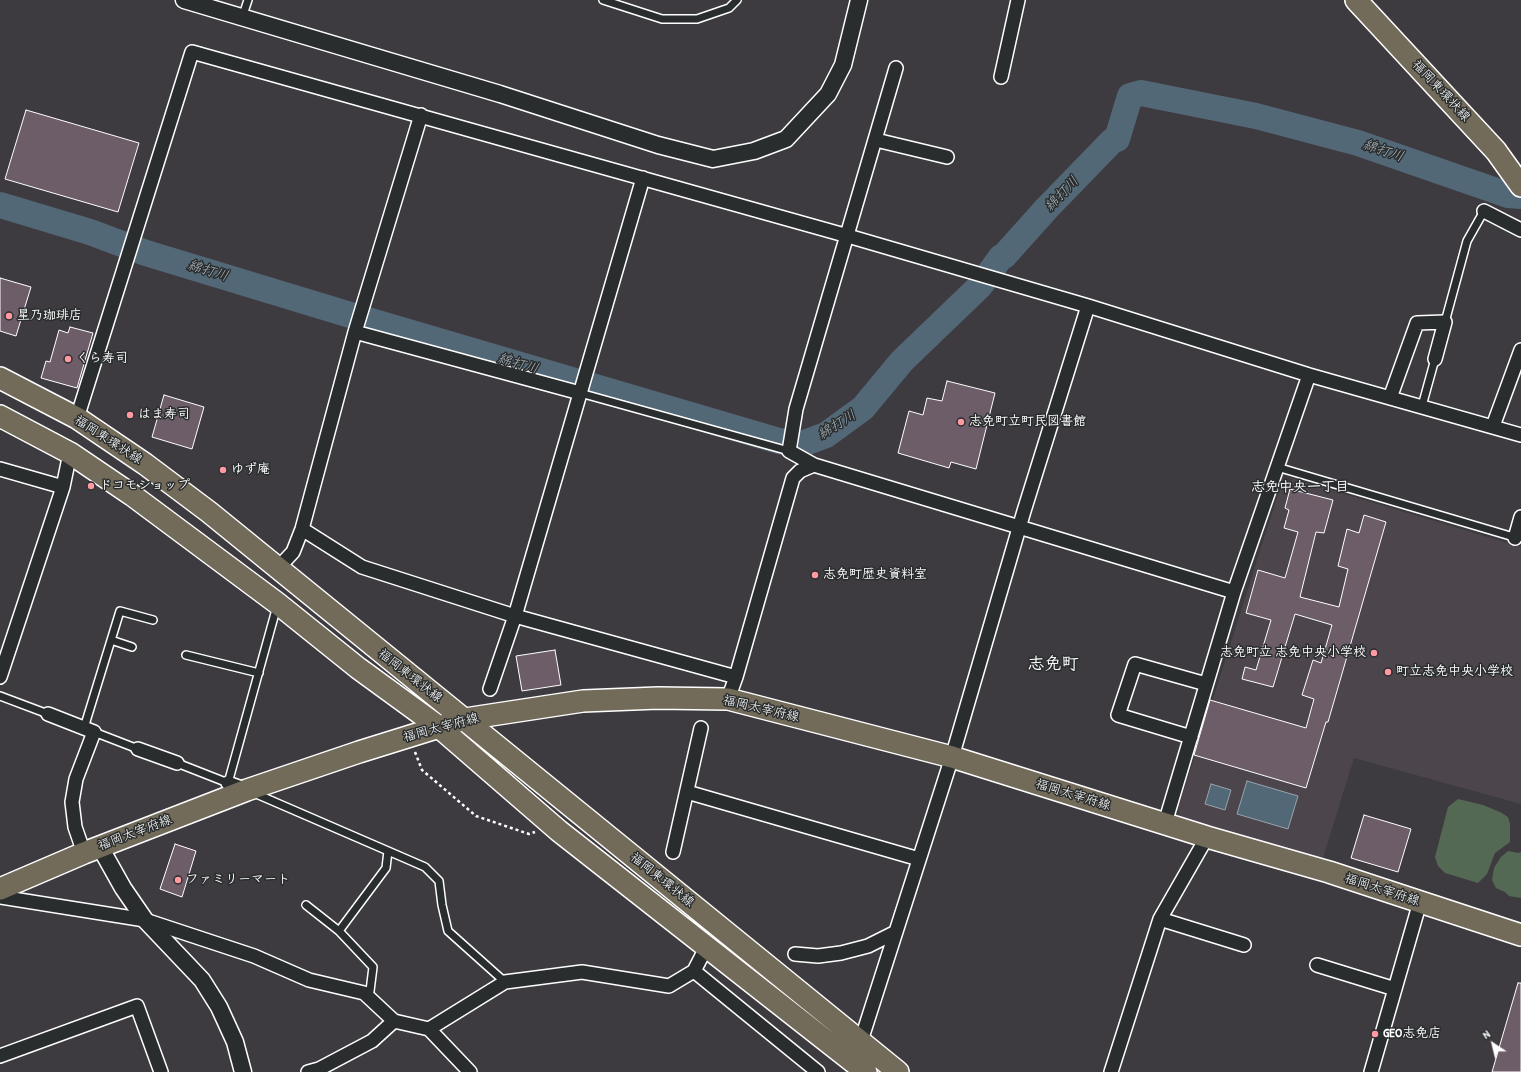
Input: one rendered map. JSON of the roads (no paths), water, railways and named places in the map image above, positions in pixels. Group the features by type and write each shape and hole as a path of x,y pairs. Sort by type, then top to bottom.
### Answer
{"main road":[{"name":"福岡東環状線","path":"1356,0 1496,151 1521,186"},
{"name":"福岡東環状線","path":"0,378 77,418 145,464 278,568 898,1072"},
{"name":"福岡東環状線","path":"0,416 70,454 132,495 277,603 358,668 439,727 554,827 707,946 857,1069"},
{"name":"福岡太宰府線","path":"0,889 237,786 465,719 583,700 658,698 728,699 952,757 1207,837 1328,872 1521,935"}],"street":[{"path":"184,0 500,94 658,145 713,159 754,151 786,139 823,100 828,94 843,65 859,0"},
{"path":"1001,77 1018,0"},
{"path":"77,418 192,52 848,236 1088,306 1309,375 1521,435"},
{"path":"896,68 848,236 796,409 789,451 814,465 1234,592"},
{"path":"278,568 293,552 302,529 355,332 421,115"},
{"path":"876,140 947,157"},
{"path":"490,689 515,616 643,178"},
{"path":"1484,211 1521,230"},
{"path":"857,1069 861,1042 952,757 1020,527 1088,306"},
{"path":"1390,398 1417,323 1445,322 1435,359"},
{"path":"355,332 580,393"},
{"path":"1493,426 1521,350"},
{"path":"1165,824 1234,592 1309,375"},
{"path":"0,676 63,487 70,454"},
{"path":"728,699 736,677 793,478 800,471 814,465"},
{"path":"0,469 63,487"},
{"path":"1518,539 1521,517"},
{"path":"302,529 362,567 515,616 736,677"},
{"path":"1191,737 1118,715 1136,664 1206,684"},
{"path":"48,714 89,730 72,802 75,827 123,888 145,920 202,980 219,1007 235,1042 243,1072"},
{"path":"673,852 701,728"},
{"path":"138,749 177,764"},
{"path":"687,792 920,859"},
{"path":"1111,1072 1160,919 1207,837"},
{"path":"0,897 145,920 254,956 309,980 364,994 394,1021 429,1029 470,1072"},
{"path":"1371,1072 1420,902"},
{"path":"1160,919 1244,945"},
{"path":"795,954 818,956 842,952 868,946 896,932"},
{"path":"429,1029 505,982 582,972 669,986 694,971 707,946"},
{"path":"1317,965 1395,989"},
{"path":"694,971 818,1072"},
{"path":"0,1056 137,1006 161,1072"},
{"path":"308,1072 318,1069 372,1041 394,1021"}],"lane":[{"path":"242,18 248,0"},
{"path":"603,0 662,19 697,19 729,8 738,0"},
{"path":"1445,322 1467,241 1484,211"},
{"path":"1422,406 1435,359"},
{"path":"580,393 789,451"},
{"path":"1277,467 1518,539"},
{"path":"237,786 259,673 277,603"},
{"path":"138,749 89,730 111,640 120,611 153,620"},
{"path":"111,640 132,647"},
{"path":"186,655 259,673"},
{"path":"0,696 48,714"},
{"path":"177,764 237,786 425,867 439,881 442,905 448,930 505,982"},
{"path":"339,931 386,868 388,851"},
{"path":"306,906 339,931 373,967 370,991 366,996"}],"water":[{"path":"1247,781 1298,796 1288,829 1237,814"},
{"path":"1211,784 1231,790 1225,810 1205,804"}],"waterway":[{"name":"綿打川","path":"0,205 90,232 146,253 347,314 779,441 802,444 826,435 863,408 902,361 980,286 1001,257 1004,256 1047,208 1112,141 1117,139 1130,96 1141,93 1256,116 1358,143 1508,195 1521,196"}],"place":[{"name":"星乃珈琲店","path":"9,316"},
{"name":"くら寿司","path":"68,359"},
{"name":"はま寿司","path":"130,415"},
{"name":"志免町立町民図書館","path":"961,422"},
{"name":"ゆず庵","path":"223,470"},
{"name":"ドコモショップ","path":"91,486"},
{"name":"志免町歴史資料室","path":"815,575"},
{"name":"志免町立 志免中央小学校","path":"1374,653"},
{"name":"町立志免中央小学校","path":"1388,672"},
{"name":"ファミリーマート","path":"178,880"},
{"name":"GEO志免店","path":"1375,1034"}],"district":[{"name":"志免中央一丁目","path":"1300,487"},
{"name":"志免町","path":"1053,664"}]}
